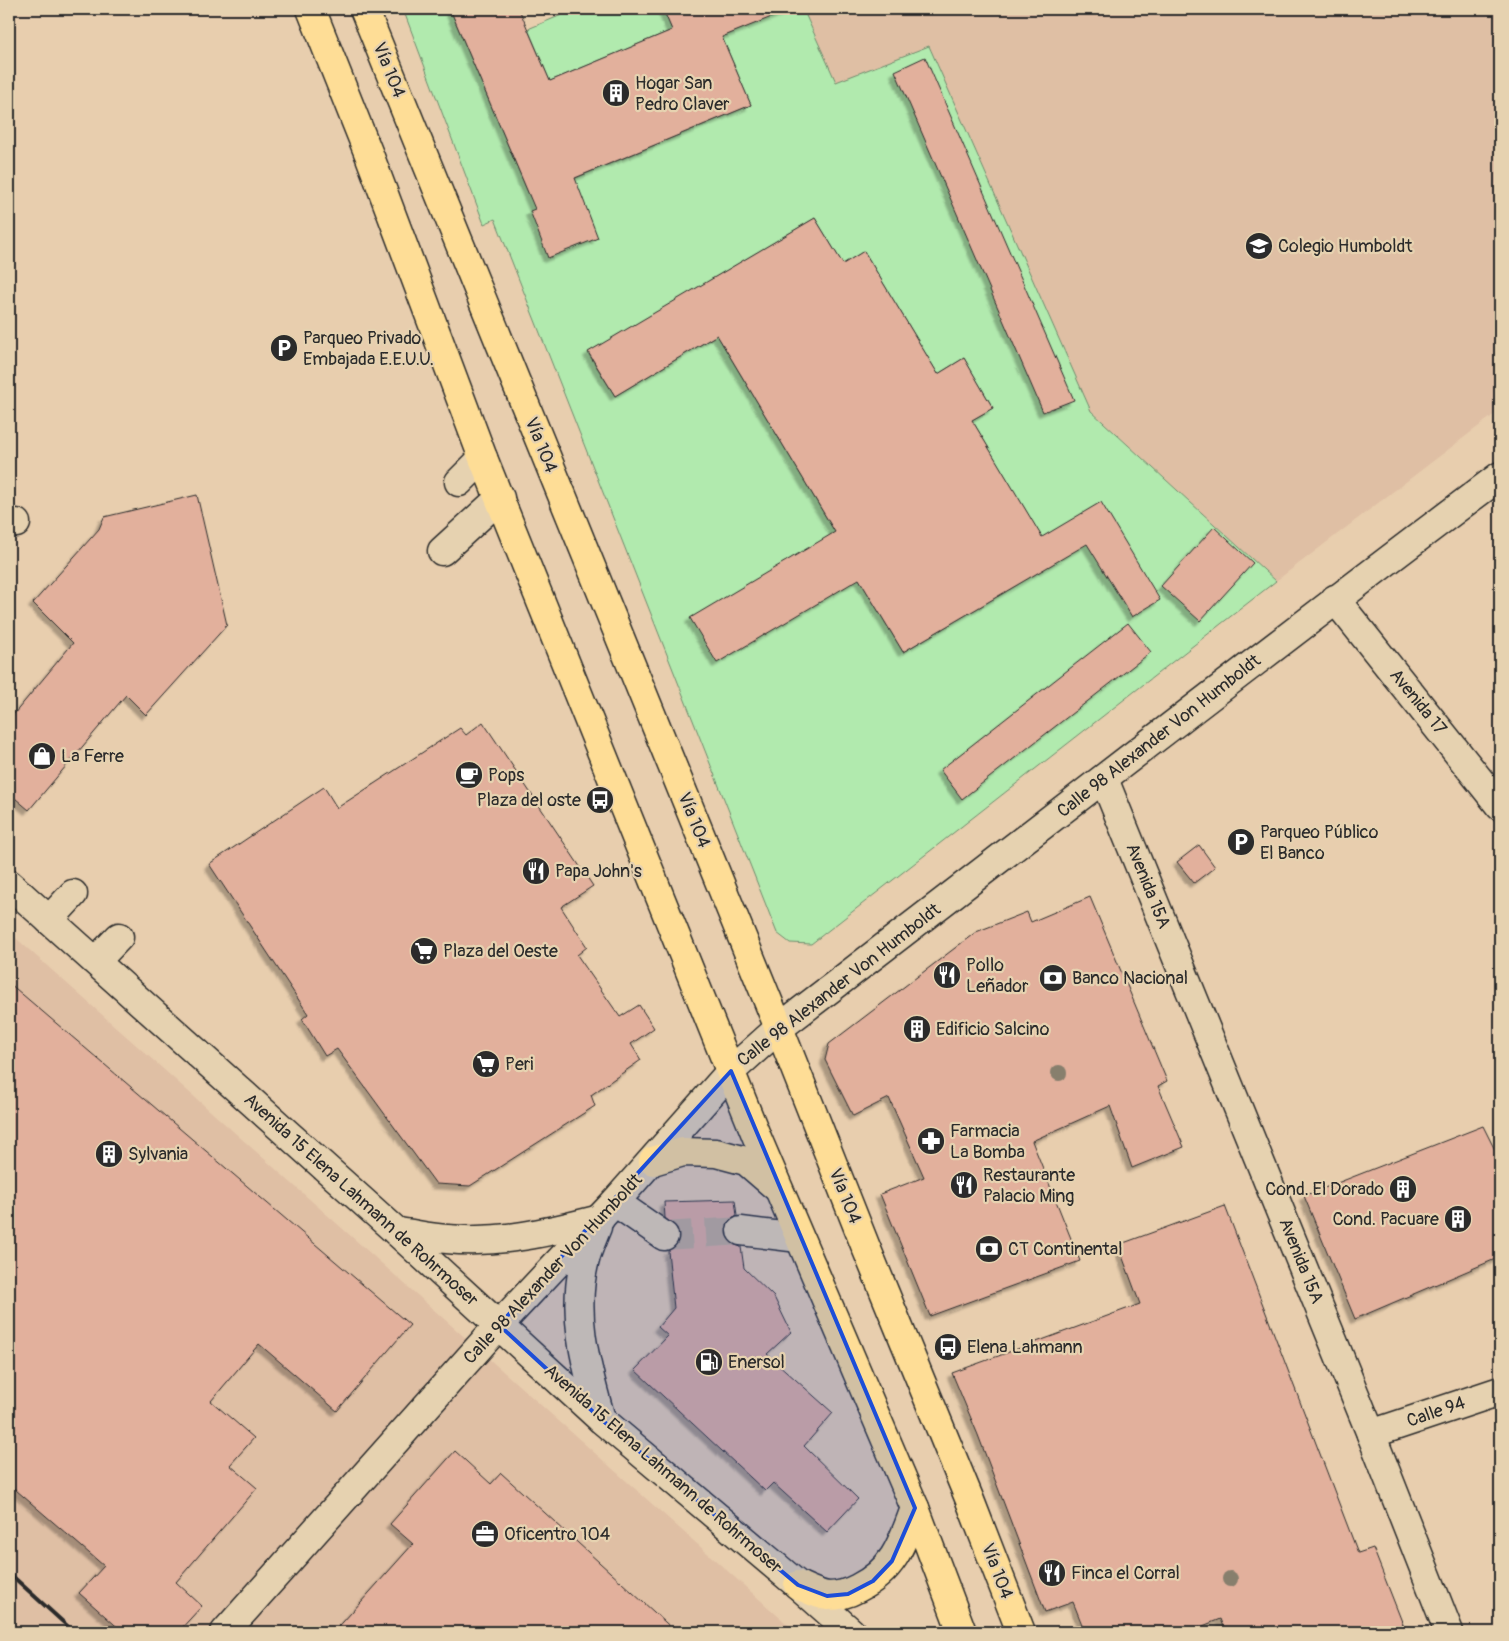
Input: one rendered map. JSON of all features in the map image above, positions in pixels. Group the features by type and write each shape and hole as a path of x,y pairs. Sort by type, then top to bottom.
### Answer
{"main road":[{"path":"311,9 370,157 483,458 758,1140 915,1508 962,1632"},
{"name":"Vía 104","path":"364,9 779,1028 858,1229 970,1498 1021,1632"},
{"path":"653,1160 684,1152 716,1153 746,1161 779,1189"},
{"path":"798,1586 827,1596 848,1594 873,1581 892,1561 904,1539 915,1508"}],"street":[{"path":"459,482 483,458"},
{"name":"Calle 98 Alexander Von Humboldt","path":"225,1632 499,1325 608,1210 731,1071 779,1028 1335,599 1500,476"},
{"path":"442,551 500,498"},
{"name":"Avenida 17","path":"1335,599 1500,806"},
{"name":"Avenida 15A","path":"1104,779 1371,1434 1448,1632"},
{"name":"Avenida 15 Elena Lahmann de Rohrmoser","path":"9,884 397,1232 602,1420 851,1632"},
{"path":"49,920 73,894"},
{"path":"96,961 119,937"},
{"path":"602,1420 581,1338 579,1298 586,1257 608,1210"},
{"path":"397,1232 448,1239 499,1239 550,1232 608,1210 664,1236"},
{"path":"741,1231 799,1238"},
{"name":"Calle 94","path":"1371,1434 1500,1390"}],"highlighted area":[{"path":"731,1071 915,1508 892,1561 873,1581 848,1594 827,1596 798,1585 602,1420 499,1325"}],"shaded area":[{"name":"Colegio Humboldt","path":"803,9 1500,9 1500,410 1276,581 1091,411 929,46 836,83"},
{"path":"9,932 796,1632 9,1632"}],"green space":[{"path":"403,9 450,9 530,197 751,105 722,37 789,9 803,9 836,82 929,46 1091,411 1276,581 811,944 790,943 777,933 495,219 484,224","holes":["815,218 843,264 864,251 938,374 964,358 993,408 972,420 1056,562 903,652 859,579 835,532 717,335 615,396 588,353"]},
{"path":"576,9 663,9 672,30 550,81 528,29"}],"building":[{"name":"Hogar San Pedro Claver","path":"450,9 519,9 550,81 672,30 663,9 789,10 722,37 751,105 575,178 598,238 548,258 530,211 535,209"},
{"path":"925,57 1074,400 1043,412 895,71"},
{"path":"815,218 843,264 864,251 938,374 964,358 993,408 972,420 1042,537 1101,502 1160,600 1132,617 1087,544 903,652 859,579 717,663 690,618 835,532 717,335 615,396 588,352"},
{"path":"197,495 227,625 146,715 126,695 29,810 9,793 9,720 73,643 33,603 99,529 104,517"},
{"path":"1214,527 1253,563 1200,621 1161,586"},
{"path":"1128,623 1151,652 962,799 940,770"},
{"name":"Plaza del Oeste","path":"483,722 593,886 561,907 587,947 577,955 620,1017 639,1005 654,1028 631,1044 641,1060 591,1095 595,1106 470,1186 436,1184 337,1049 325,1056 302,1019 308,1014 209,864 324,787 337,808 460,728 466,735"},
{"path":"1199,845 1215,867 1194,883 1177,862"},
{"path":"1090,897 1167,1081 1158,1086 1184,1147 1132,1168 1110,1106 1032,1141 1080,1261 930,1316 880,1194 924,1177 889,1098 853,1116 825,1060 829,1044 976,932 1027,912 1031,922"},
{"name":"Sylvania","path":"9,983 410,1325 337,1411 259,1344 211,1401 254,1438 230,1465 257,1488 176,1582 202,1606 178,1632 123,1632 79,1593 104,1566 9,1484"},
{"path":"1483,1126 1500,1160 1500,1257 1355,1319 1304,1196"},
{"name":"Enersol","path":"735,1200 737,1216 728,1222 725,1230 727,1238 732,1244 741,1247 744,1268 774,1297 791,1332 767,1354 833,1413 804,1446 858,1499 827,1532 773,1483 765,1491 635,1370 668,1336 658,1327 674,1308 668,1251 677,1245 680,1237 678,1229 665,1218 664,1202"},
{"path":"1225,1206 1358,1553 1373,1548 1406,1632 1225,1632 1220,1619 1188,1632 1085,1632 1073,1602 1045,1612 978,1435 952,1373 1140,1304 1118,1245"},
{"name":"Oficentro 104","path":"455,1451 491,1484 501,1473 676,1632 334,1632 413,1544 390,1524"}],"tunnel":[{"path":"664,1236 741,1231"}],"railway":[{"path":"9,1573 74,1632"}],"place":[{"name":"Hogar San Pedro Claver","path":"616,93"},
{"name":"Colegio Humboldt","path":"1259,246"},
{"name":"Parqueo Privado Embajada E.E.U.U.","path":"284,348"},
{"name":"La Ferre","path":"42,756"},
{"name":"Pops","path":"469,775"},
{"name":"Plaza del oste","path":"600,800"},
{"name":"Parqueo Público El Banco","path":"1241,842"},
{"name":"Papa John's","path":"536,871"},
{"name":"Plaza del Oeste","path":"424,951"},
{"name":"Pollo Leñador","path":"947,975"},
{"name":"Banco Nacional","path":"1053,978"},
{"name":"Edificio Salcino","path":"917,1029"},
{"name":"Peri","path":"486,1064"},
{"name":"Farmacia La Bomba","path":"931,1141"},
{"name":"Sylvania","path":"109,1154"},
{"name":"Restaurante Palacio Ming","path":"964,1185"},
{"name":"Cond. El Dorado","path":"1403,1189"},
{"name":"Cond. Pacuare","path":"1458,1219"},
{"name":"CT Continental","path":"989,1249"},
{"name":"Elena Lahmann","path":"948,1347"},
{"name":"Enersol","path":"709,1362"},
{"name":"Oficentro 104","path":"485,1534"},
{"name":"Finca el Corral","path":"1052,1573"}]}
